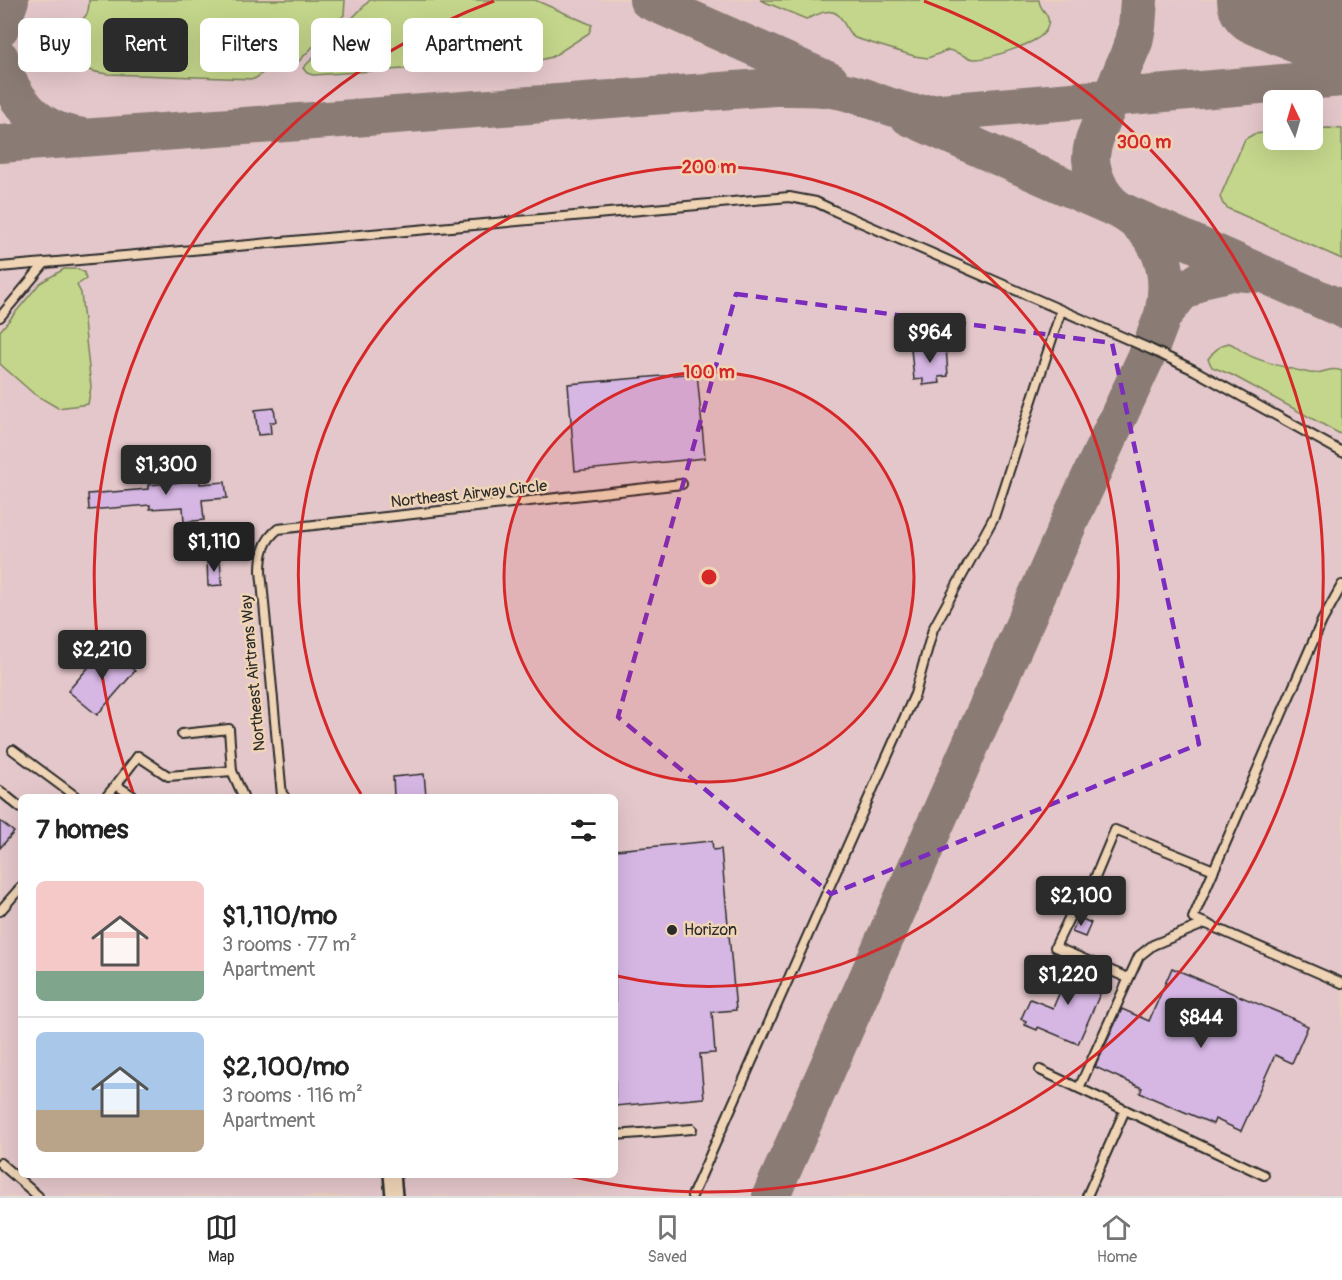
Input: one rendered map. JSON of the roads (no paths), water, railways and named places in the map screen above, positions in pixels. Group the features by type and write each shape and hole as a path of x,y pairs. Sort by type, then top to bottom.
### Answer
{"street":[{"path":"392,1178 394,1196"}],"lane":[{"path":"0,267 789,197 816,202 1150,349 1194,370 1342,452"},
{"path":"0,316 45,263"},
{"path":"692,1196 915,694 933,629 994,517 1060,311"},
{"name":"Northeast Airway Circle","path":"266,544 270,536 278,529 682,484"},
{"name":"Northeast Airtrans Way","path":"266,544 261,556 261,571 282,794"},
{"path":"1342,585 1322,621 1193,918 1342,983"},
{"path":"182,734 229,729 232,771 242,794"},
{"path":"13,750 72,794"},
{"path":"109,794 138,756 168,776 232,771"},
{"path":"116,785 130,794"},
{"path":"0,791 18,806"},
{"path":"1128,978 1055,947 1071,914 1087,897 1115,830 1214,870"},
{"path":"0,911 18,890"},
{"path":"1079,1088 1139,956 1153,945 1206,923"},
{"path":"1040,1070 1264,1175"},
{"path":"1087,1196 1125,1110"},
{"path":"618,1135 692,1129"},
{"path":"0,1163 38,1196"}],"place":[{"name":"Horizon","path":"672,930"}]}
